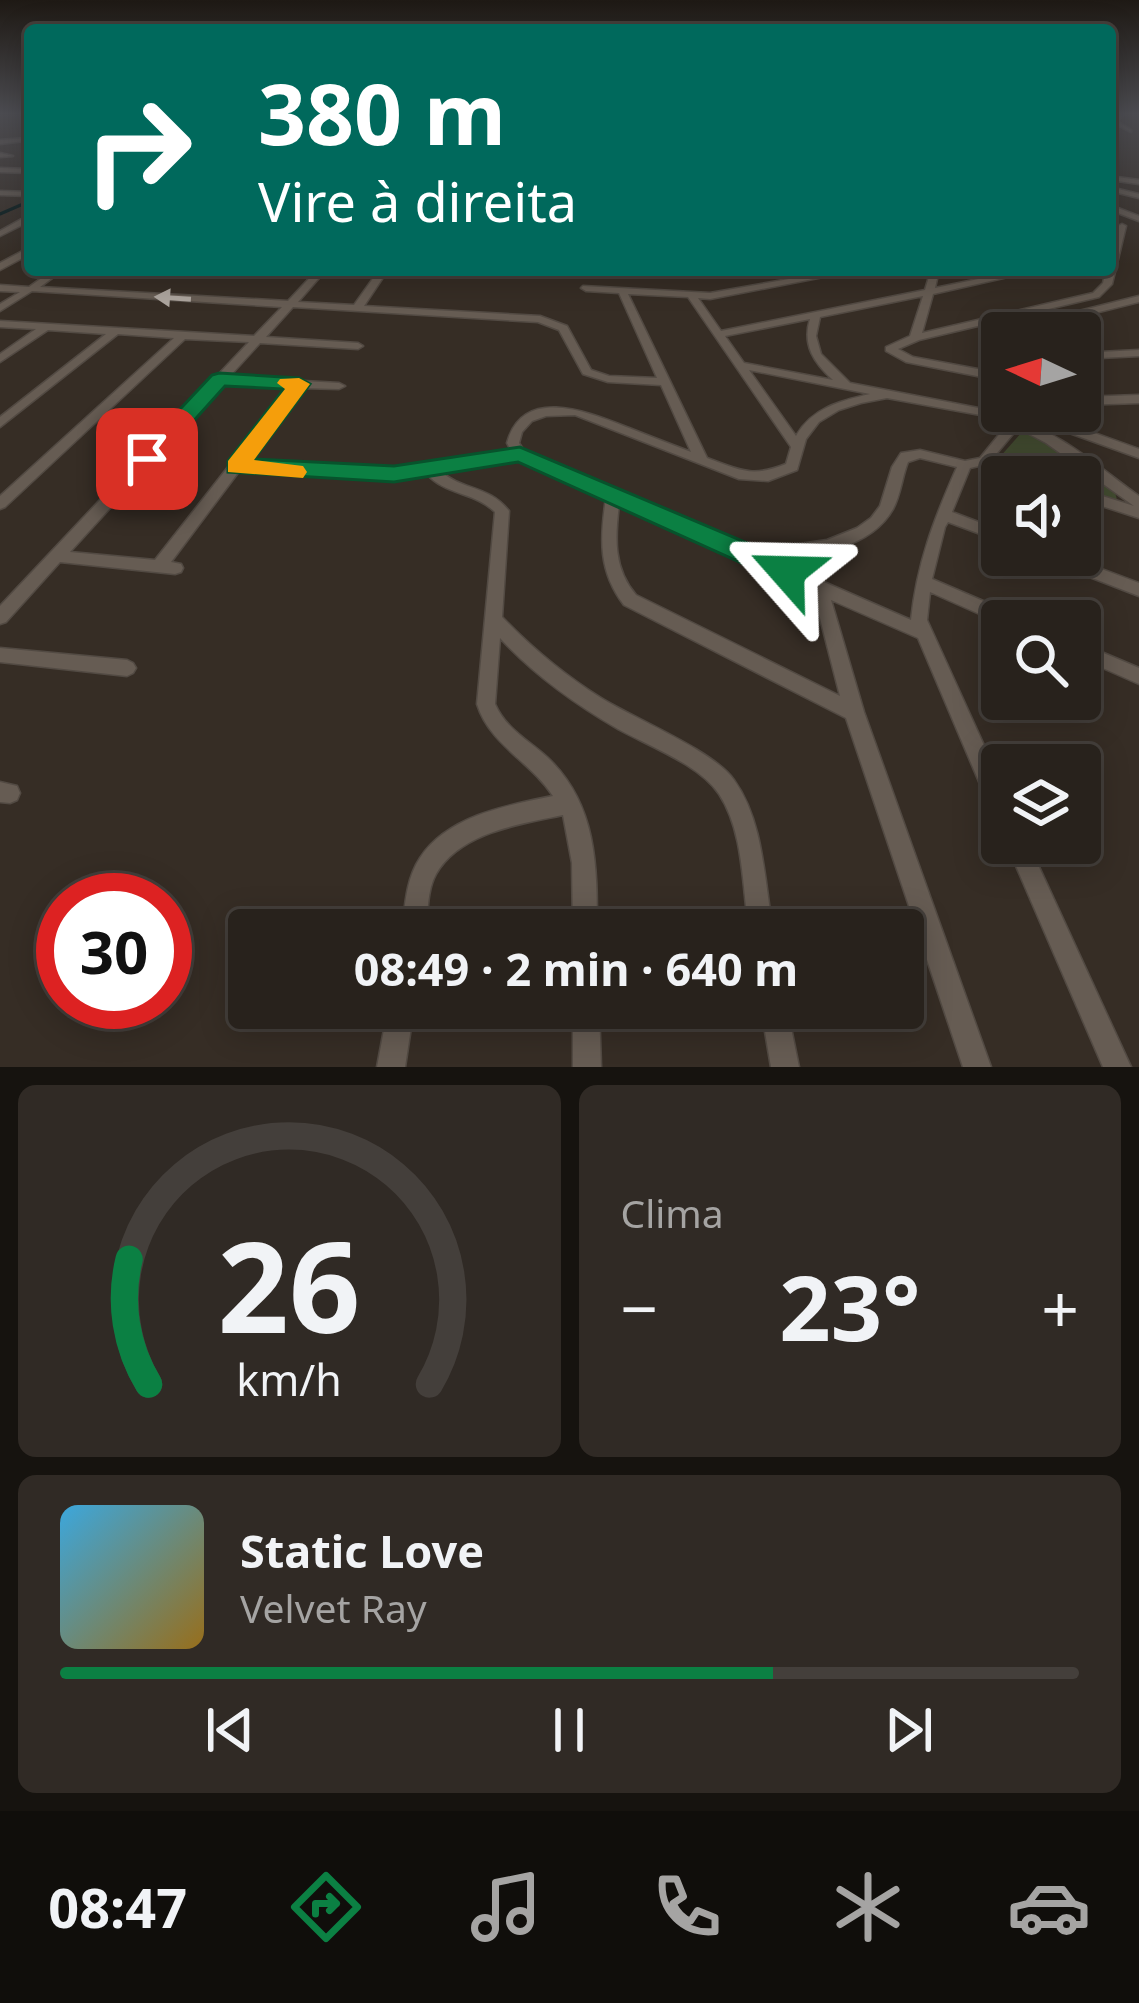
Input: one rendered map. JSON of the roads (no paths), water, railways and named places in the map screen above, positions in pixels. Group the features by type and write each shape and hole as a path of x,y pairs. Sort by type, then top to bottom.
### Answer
{"street":[{"path":"1116,225 1139,228"},
{"path":"0,308 50,276"},
{"path":"0,617 317,276"},
{"path":"357,308 380,276"},
{"path":"586,288 692,296 821,276"},
{"path":"915,338 933,276"},
{"path":"720,334 1005,276"},
{"path":"981,373 910,360 890,349 915,338 1096,295 1110,276"},
{"path":"0,288 548,321 563,328 587,372 608,379 666,382"},
{"path":"623,292 701,459"},
{"path":"692,296 797,447"},
{"path":"1099,312 1139,300"},
{"path":"1101,313 1139,314"},
{"path":"816,315 808,336 811,347 826,368 852,388"},
{"path":"0,324 358,346"},
{"path":"0,359 46,327"},
{"path":"0,423 116,332"},
{"path":"0,504 183,335"},
{"path":"1101,355 1139,353"},
{"path":"739,365 981,410"},
{"path":"219,380 339,386"},
{"path":"56,556 167,567 299,384"},
{"path":"520,454 514,436 526,418 566,410 739,475 768,477 791,467 815,418 835,407 883,395"},
{"path":"1101,400 1139,399"},
{"path":"1040,432 1075,456"},
{"path":"1066,432 1139,454"},
{"path":"1080,456 1075,443 1084,438"},
{"path":"236,466 332,474 431,470 520,454 921,632"},
{"path":"754,555 826,544 866,529 886,507 906,456 920,454 965,465 981,462"},
{"path":"965,465 922,582 921,632 981,758"},
{"path":"431,470 442,483 490,497 502,511 486,685 489,718 550,773 571,802 581,829 584,909"},
{"path":"1101,475 1139,502"},
{"path":"614,498 609,558 619,588 630,600 854,712"},
{"path":"1101,501 1139,514"},
{"path":"944,515 981,529"},
{"path":"1101,575 1139,590"},
{"path":"922,582 981,608"},
{"path":"820,588 854,712 976,1067"},
{"path":"495,621 539,669 568,690 712,770 727,783 741,818 756,909"},
{"path":"0,655 127,668"},
{"path":"1101,659 1139,676"},
{"path":"418,909 426,869 440,850 491,825 571,802"},
{"path":"1025,864 1117,1067"},
{"path":"391,1067 397,1029"},
{"path":"586,1029 586,1067"},
{"path":"779,1029 785,1067"}],"waterway":[{"path":"0,214 24,204"}]}
